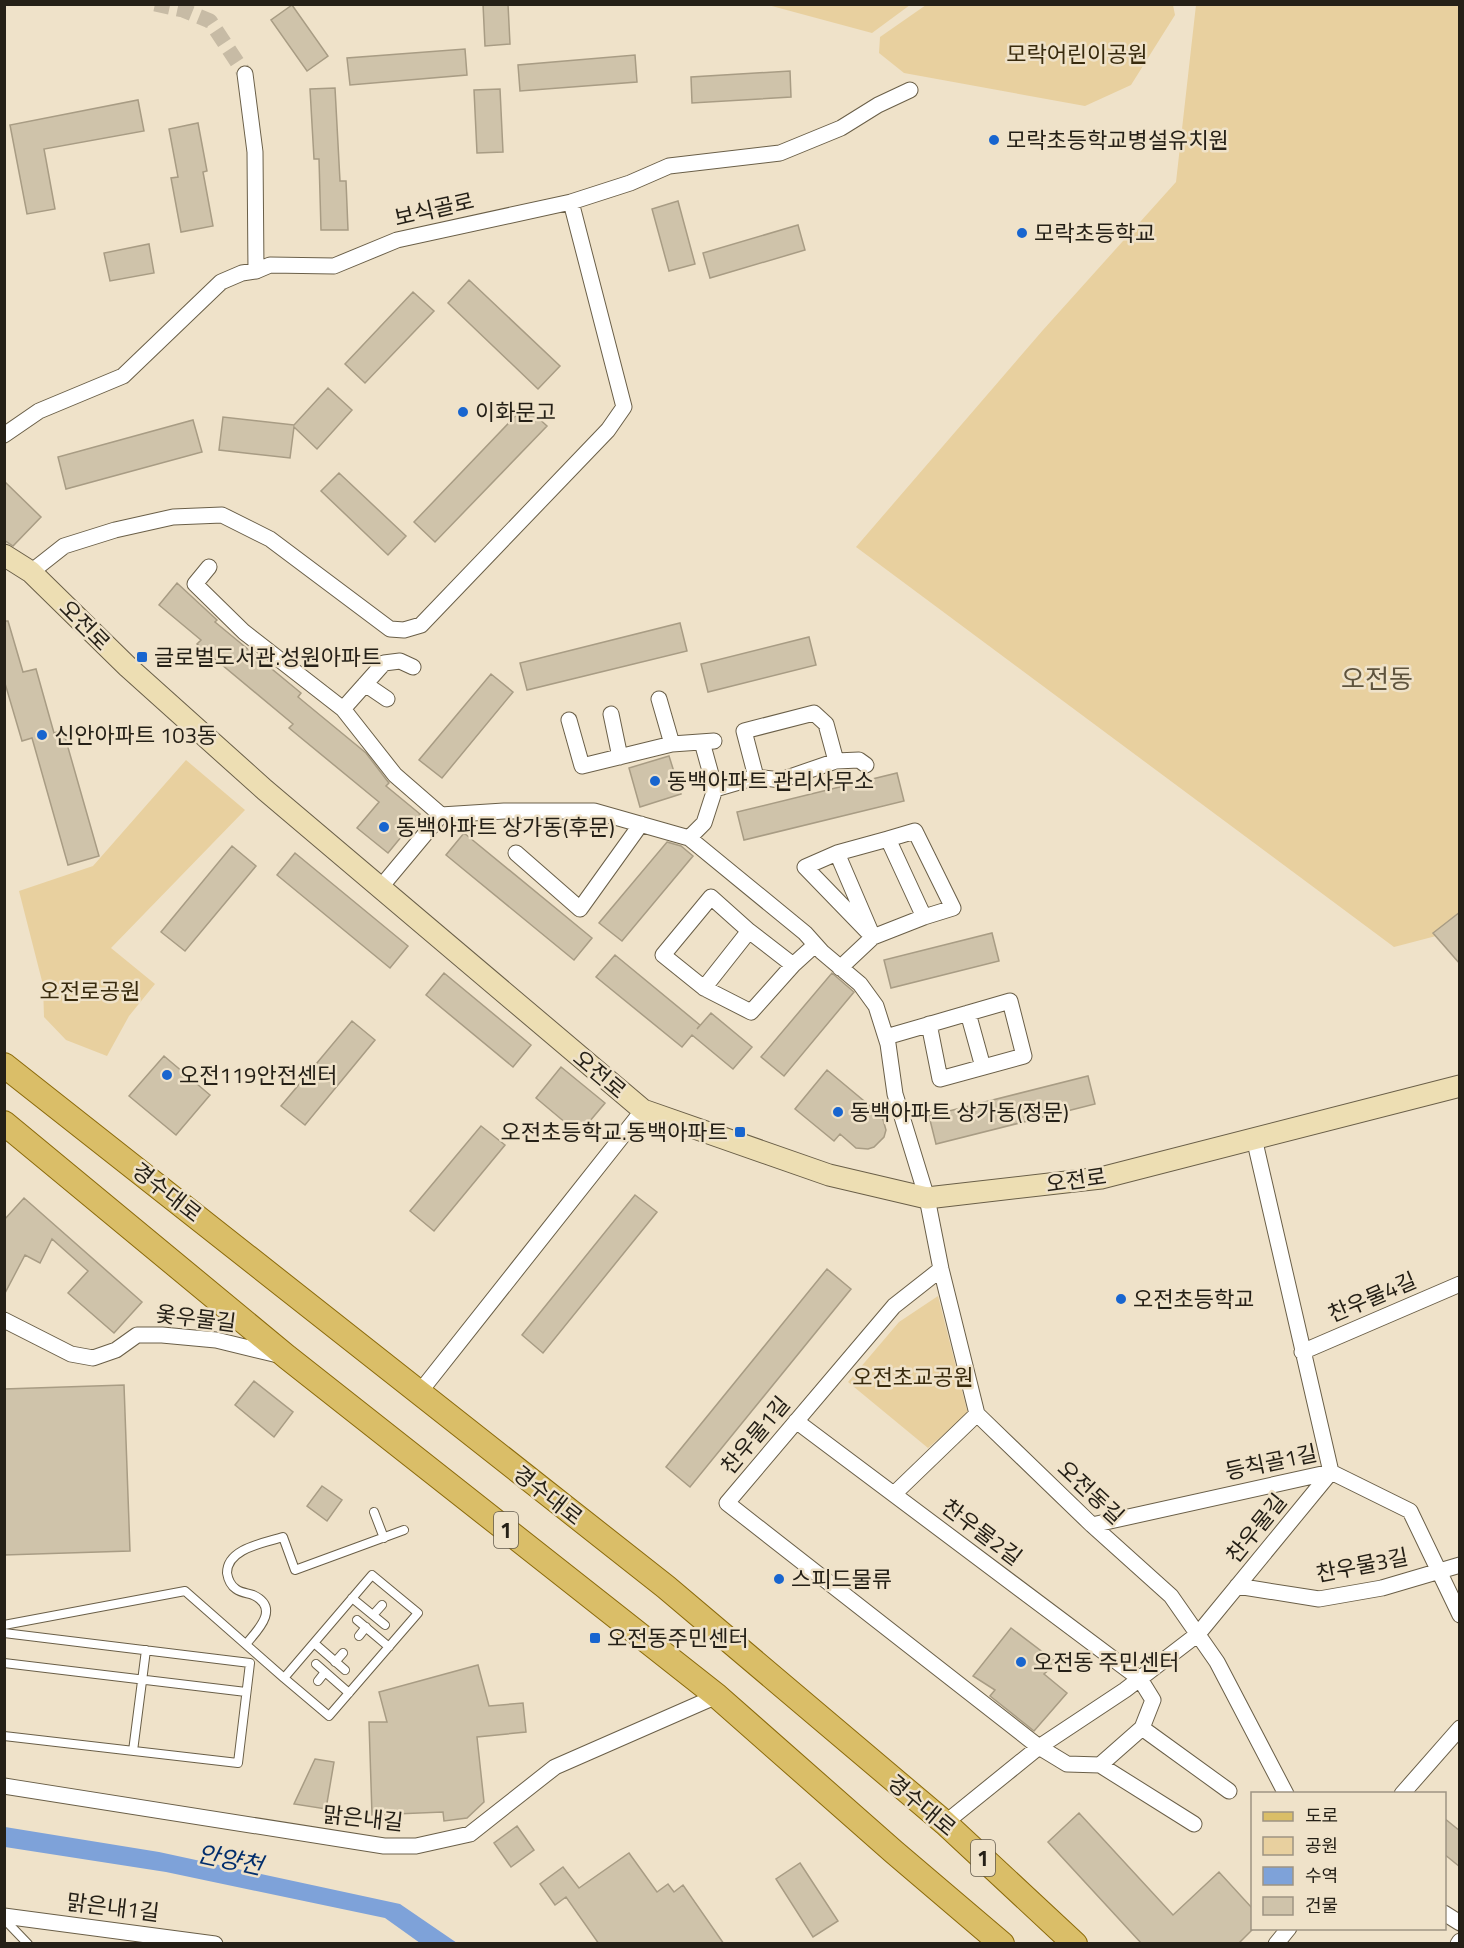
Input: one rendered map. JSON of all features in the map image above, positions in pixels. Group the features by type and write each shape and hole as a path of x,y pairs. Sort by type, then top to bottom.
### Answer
{"main road":[{"name":"경수대로","path":"4,1065 666,1587 945,1823 1075,1944"},
{"name":"1","path":"4,1124 287,1357 717,1696 1002,1944"}],"street":[{"path":"245,74 255,152 256,271"},
{"name":"보식골로","path":"4,435 39,411 123,376 221,282 242,273 256,271 270,265 334,266 397,240 571,202 630,183 669,166 780,153 841,128 878,105 910,90"},
{"path":"31,572 64,546 115,530 173,517 222,515 270,539 390,630 404,630 421,625 608,430 624,407 571,202"},
{"name":"오전로","path":"4,555 31,572 190,725 643,1110 829,1174 927,1198 1101,1178 1460,1086"},
{"path":"209,567 195,584 244,632 343,709 395,776 441,815 504,811 594,811 689,838 806,933 815,945 860,984 876,1006 886,1036 895,1094 927,1198 941,1269 976,1414 894,1494"},
{"path":"343,709 384,663 400,661 413,667"},
{"path":"365,684 387,699"},
{"path":"659,699 672,744"},
{"path":"756,777 744,731 814,713 826,724 836,761"},
{"path":"611,714 620,757"},
{"path":"569,720 582,766 672,744 708,742 715,789 704,823 689,838"},
{"path":"715,789 756,777 781,780 836,761 860,760 866,765"},
{"path":"380,888 441,815"},
{"path":"516,853 580,909 641,824"},
{"path":"840,968 873,937 953,908 915,831 837,853 805,867 873,937"},
{"path":"888,838 924,917"},
{"path":"837,853 873,937"},
{"path":"793,965 749,931 711,897 663,955 704,988 751,1012 793,965 815,945"},
{"path":"704,988 749,931"},
{"path":"886,1036 968,1013 1010,1002 1024,1056 940,1079 929,1024"},
{"path":"968,1013 983,1067"},
{"path":"419,1393 643,1110"},
{"path":"1254,1138 1331,1472"},
{"name":"찬우물1길","path":"941,1269 894,1305 727,1503 1039,1747"},
{"name":"찬우물4길","path":"1302,1352 1460,1284"},
{"name":"옻우물길","path":"4,1320 71,1354 93,1358 116,1350 137,1335 216,1340 287,1357"},
{"name":"오전동길","path":"976,1414 1092,1525 1172,1596 1217,1662 1285,1792"},
{"name":"찬우물2길","path":"796,1421 1140,1679"},
{"name":"등칙골1길","path":"1092,1525 1331,1472 1410,1511 1460,1615"},
{"name":"찬우물길","path":"945,1823 1039,1747 1140,1679 1198,1634 1331,1472"},
{"name":"찬우물3길","path":"1237,1586 1319,1599 1382,1588 1460,1566"},
{"path":"1100,1766 1142,1728 1153,1700 1140,1679"},
{"name":"맑은내길","path":"4,1786 384,1846 416,1846 470,1834 555,1767 717,1696"},
{"path":"1142,1728 1229,1791"},
{"path":"1404,1792 1460,1728"},
{"path":"1039,1747 1067,1764 1100,1766 1194,1824"},
{"path":"1446,1914 1460,1923"},
{"name":"맑은내1길","path":"4,1918 215,1944"},
{"path":"1276,1944 1288,1930"}],"lane":[{"path":"374,1512 384,1538"},
{"path":"246,1644 263,1625 266,1613 260,1599 236,1589 228,1577 227,1569 231,1560 239,1552 283,1536 295,1570 404,1530"},
{"path":"4,1625 185,1591 284,1678 329,1716 418,1614 372,1575 284,1678"},
{"path":"352,1598 385,1625"},
{"path":"373,1615 382,1605"},
{"path":"357,1620 389,1647"},
{"path":"359,1636 366,1627"},
{"path":"4,1634 250,1663 238,1763 4,1736"},
{"path":"314,1643 345,1670"},
{"path":"134,1751 146,1650"},
{"path":"335,1662 343,1653"},
{"path":"4,1663 246,1692"},
{"path":"316,1664 349,1693"},
{"path":"318,1681 325,1672"},
{"path":"4,1918 28,1944"}],"green space":[{"path":"768,5 910,5 872,33"},
{"name":"모락어린이공원","path":"926,5 1173,5 1175,15 1131,85 1085,106 904,73 879,53 880,37"},
{"path":"1196,5 1459,5 1459,930 1394,947 856,547 1043,330 1176,182"},
{"name":"오전로공원","path":"186,760 245,810 111,948 155,984 129,1016 107,1056 66,1040 44,1017 43,985 19,891 93,866"},
{"name":"오전초교공원","path":"938,1296 968,1414 928,1448 848,1382 899,1322"}],"water":[{"path":"5,1827 159,1852 400,1904 457,1943 420,1943 385,1918 166,1872 5,1847"}],"building":[{"path":"483,4 508,4 510,44 485,46"},
{"path":"292,5 328,56 307,71 271,20"},
{"path":"465,49 467,75 350,85 347,58"},
{"path":"635,55 637,82 520,91 518,65"},
{"path":"790,71 791,97 692,103 691,77"},
{"path":"335,88 340,181 346,181 348,230 321,230 319,159 314,159 310,89"},
{"path":"500,89 503,152 477,153 474,90"},
{"path":"138,100 144,131 44,149 55,209 27,214 10,125"},
{"path":"198,123 207,171 203,172 213,226 181,232 171,178 178,177 169,129"},
{"path":"678,201 695,264 669,271 652,209"},
{"path":"798,225 805,250 710,278 703,253"},
{"path":"149,244 154,273 110,281 104,253"},
{"path":"469,280 560,366 538,389 448,303"},
{"path":"413,292 434,311 365,383 345,364"},
{"path":"328,388 352,410 317,449 294,427 290,458 219,450 223,417 294,425"},
{"path":"525,406 547,426 435,542 414,522"},
{"path":"193,420 202,452 66,489 58,457"},
{"path":"339,473 406,536 388,555 321,491"},
{"path":"4,481 41,517 13,546 4,540"},
{"path":"177,583 217,620 215,622 301,693 298,697 366,753 389,783 386,786 420,814 388,853 357,828 379,802 289,728 293,724 197,644 201,640 159,605"},
{"name":"신안아파트 103동","path":"4,621 8,621 23,672 36,669 54,733 63,730 99,856 68,865 32,738 22,741 4,680"},
{"path":"680,623 687,651 527,690 520,663"},
{"path":"809,637 816,665 708,692 701,664"},
{"path":"491,674 513,692 442,778 419,760"},
{"name":"동백아파트 관리사무소","path":"669,756 681,794 640,807 629,768"},
{"path":"897,773 904,801 744,840 737,812"},
{"path":"464,833 592,938 574,960 446,855"},
{"path":"667,842 681,846 693,856 622,941 599,923"},
{"path":"232,846 256,866 185,951 161,932"},
{"path":"295,853 408,946 390,968 277,875"},
{"path":"1460,912 1460,964 1433,933"},
{"path":"992,933 999,961 891,988 884,960"},
{"path":"615,955 700,1025 697,1029 711,1013 752,1047 733,1069 692,1035 682,1047 596,977"},
{"path":"444,973 531,1045 513,1067 426,995"},
{"path":"832,973 854,992 784,1076 761,1057"},
{"path":"352,1021 375,1040 305,1125 281,1106"},
{"name":"오전119안전센터","path":"164,1056 210,1095 176,1135 129,1096"},
{"path":"561,1067 605,1103 579,1134 536,1098"},
{"name":"동백아파트 상가동(정문)","path":"827,1070 882,1116 886,1130 884,1137 874,1147 856,1148 840,1134 834,1141 795,1109"},
{"path":"1088,1076 1095,1104 936,1144 929,1116"},
{"path":"481,1126 505,1145 434,1231 410,1211"},
{"path":"635,1195 657,1212 543,1353 522,1335"},
{"path":"24,1198 142,1302 114,1333 68,1293 88,1271 52,1239 40,1263 25,1255 4,1295 4,1220"},
{"path":"827,1269 851,1289 690,1487 666,1467"},
{"path":"254,1381 293,1412 274,1437 235,1405"},
{"path":"124,1385 130,1551 4,1555 4,1389"},
{"path":"322,1486 342,1500 327,1521 307,1506"},
{"name":"오전동 주민센터","path":"1011,1628 1057,1663 1044,1674 1067,1693 1034,1731 990,1696 995,1690 973,1676"},
{"path":"478,1665 489,1706 523,1703 526,1732 477,1737 484,1802 467,1818 444,1821 443,1812 372,1815 369,1722 387,1722 379,1692"},
{"path":"315,1759 334,1762 326,1809 294,1804"},
{"path":"1079,1813 1173,1915 1219,1872 1251,1907 1252,1930 1238,1944 1142,1944 1048,1842"},
{"path":"1446,1820 1460,1831 1460,1867 1446,1856"},
{"path":"517,1826 534,1850 511,1867 494,1843"},
{"path":"629,1853 657,1892 668,1884 674,1892 683,1885 724,1944 599,1944 566,1897 555,1905 540,1884 563,1867 579,1888"},
{"path":"800,1863 838,1921 813,1937 776,1879"}],"tunnel":[{"path":"155,4 183,10 210,21 245,74"}],"place":[{"name":"모락초등학교병설유치원","path":"994,140"},
{"name":"모락초등학교","path":"1022,233"},
{"name":"이화문고","path":"463,412"},
{"name":"글로벌도서관.성원아파트","path":"142,657"},
{"name":"신안아파트 103동","path":"42,735"},
{"name":"동백아파트 관리사무소","path":"655,781"},
{"name":"동백아파트 상가동(후문)","path":"384,827"},
{"name":"오전119안전센터","path":"167,1075"},
{"name":"동백아파트 상가동(정문)","path":"838,1112"},
{"name":"오전초등학교.동백아파트","path":"740,1132"},
{"name":"오전초등학교","path":"1121,1299"},
{"name":"스피드물류","path":"779,1579"},
{"name":"오전동주민센터","path":"595,1638"},
{"name":"오전동 주민센터","path":"1021,1662"}],"district":[{"name":"오전동","path":"1377,678"}],"water label":[{"name":"안양천","path":"230,1859"}]}
